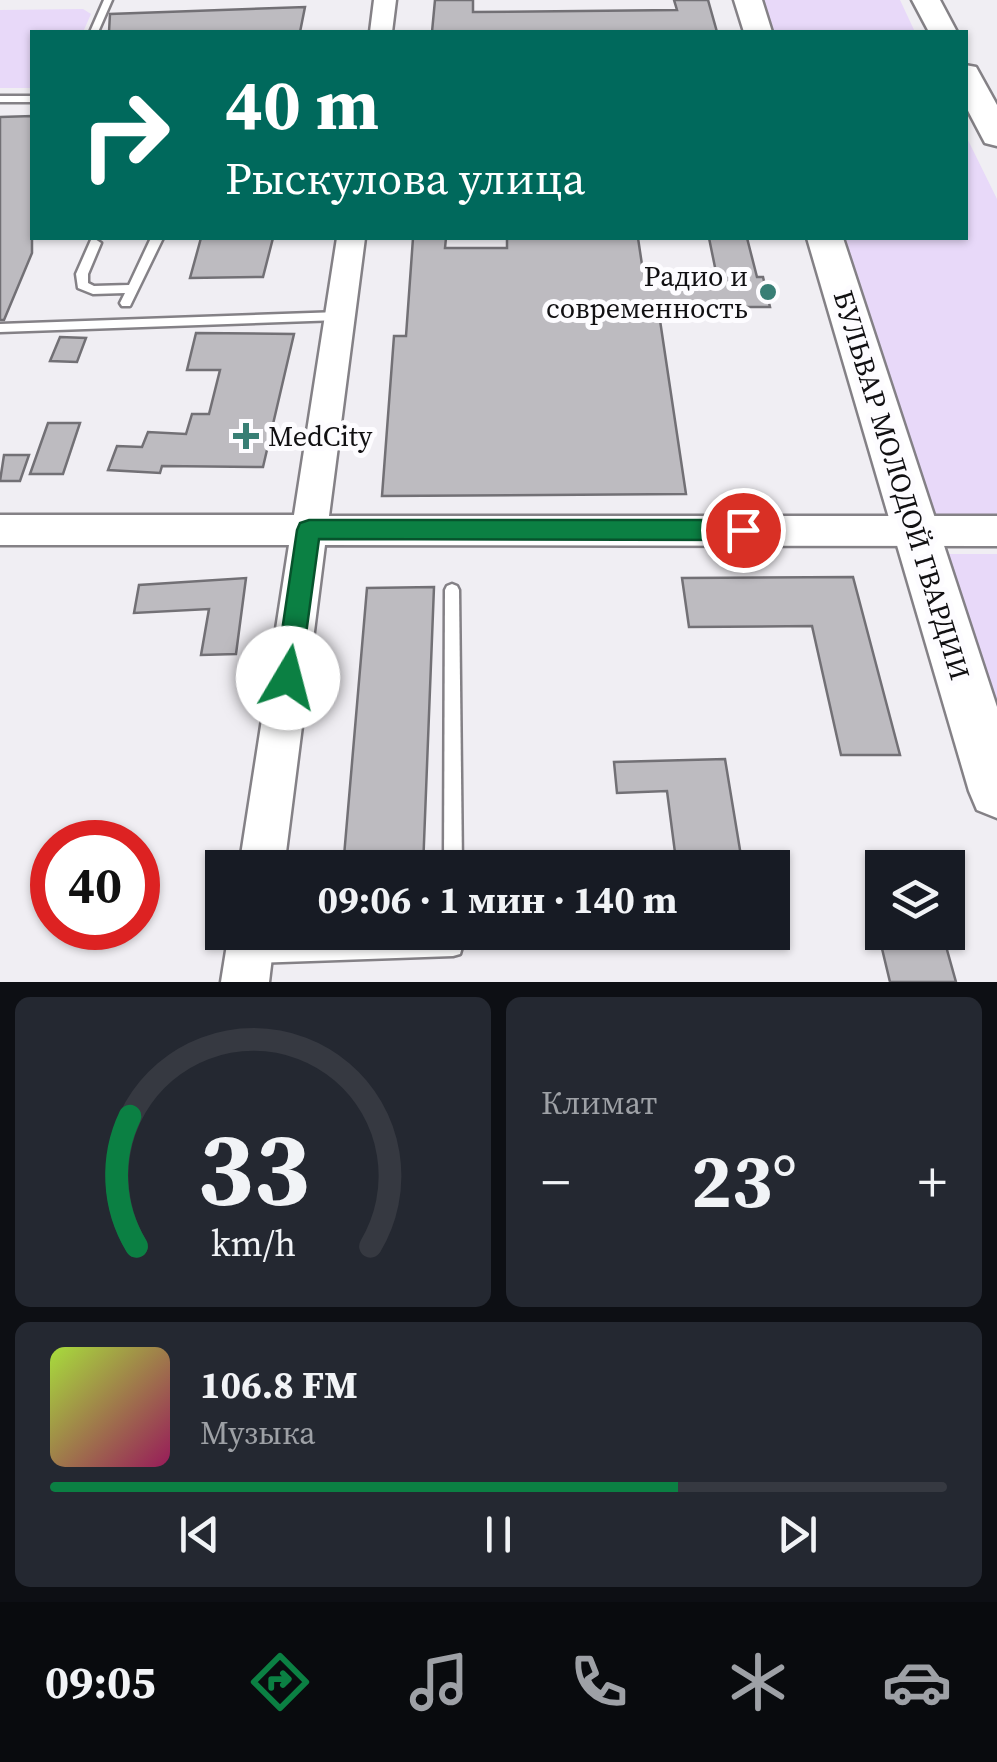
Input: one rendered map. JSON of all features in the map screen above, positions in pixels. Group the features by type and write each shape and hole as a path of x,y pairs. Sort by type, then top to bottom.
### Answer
{"main road":[{"path":"748,0 757,30"},
{"path":"926,0 942,30"},
{"path":"968,80 997,136"},
{"name":"БУЛЬВАР МОЛОДОЙ ГВАРДИИ","path":"826,240 997,790"}],"street":[{"path":"381,30 385,0"},
{"path":"264,850 351,240"},
{"path":"0,530 997,530"}],"lane":[{"path":"95,30 108,0"},
{"path":"0,99 30,99"},
{"path":"126,304 155,240"},
{"path":"95,243 82,285 93,290 133,289"},
{"path":"0,328 340,316"},
{"path":"452,590 453,850"},
{"path":"248,956 385,950"}],"shaded area":[{"path":"759,0 900,0 914,30 768,30"},
{"path":"83,9 91,14 84,30 30,30 30,88 0,88 0,10"},
{"path":"968,140 997,199 997,514 923,514 836,240 968,240"},
{"path":"936,554 997,554 997,747"}],"building":[{"path":"435,0 473,0 473,12 677,10 674,0 708,0 716,30 432,30"},
{"path":"305,7 300,30 109,30 110,14"},
{"path":"30,116 32,253 4,320 0,320 0,117"},
{"path":"200,240 272,240 263,277 190,278"},
{"path":"413,240 446,240 445,248 507,248 507,240 638,240 644,278 717,277 709,240 748,240 770,307 658,307 686,494 382,496 394,336 406,336"},
{"path":"196,333 294,334 263,467 162,466 160,473 108,470 117,446 142,447 148,432 186,434 192,414 209,414 220,370 187,370"},
{"path":"60,337 86,338 77,362 50,361"},
{"path":"48,423 80,423 63,474 30,474"},
{"path":"4,455 29,455 20,481 0,481"},
{"path":"853,577 900,755 841,755 812,626 689,627 682,578"},
{"path":"246,578 236,654 201,655 209,609 134,613 139,585"},
{"path":"434,587 424,850 345,850 367,588"},
{"path":"725,759 740,850 675,850 667,791 617,793 614,762"},
{"path":"882,950 947,950 956,982 890,982"}],"place":[{"name":"Радио и современность","path":"768,292"},
{"name":"MedCity","path":"246,436"}],"route":[{"path":"288,678 309,530 743,530"}]}
